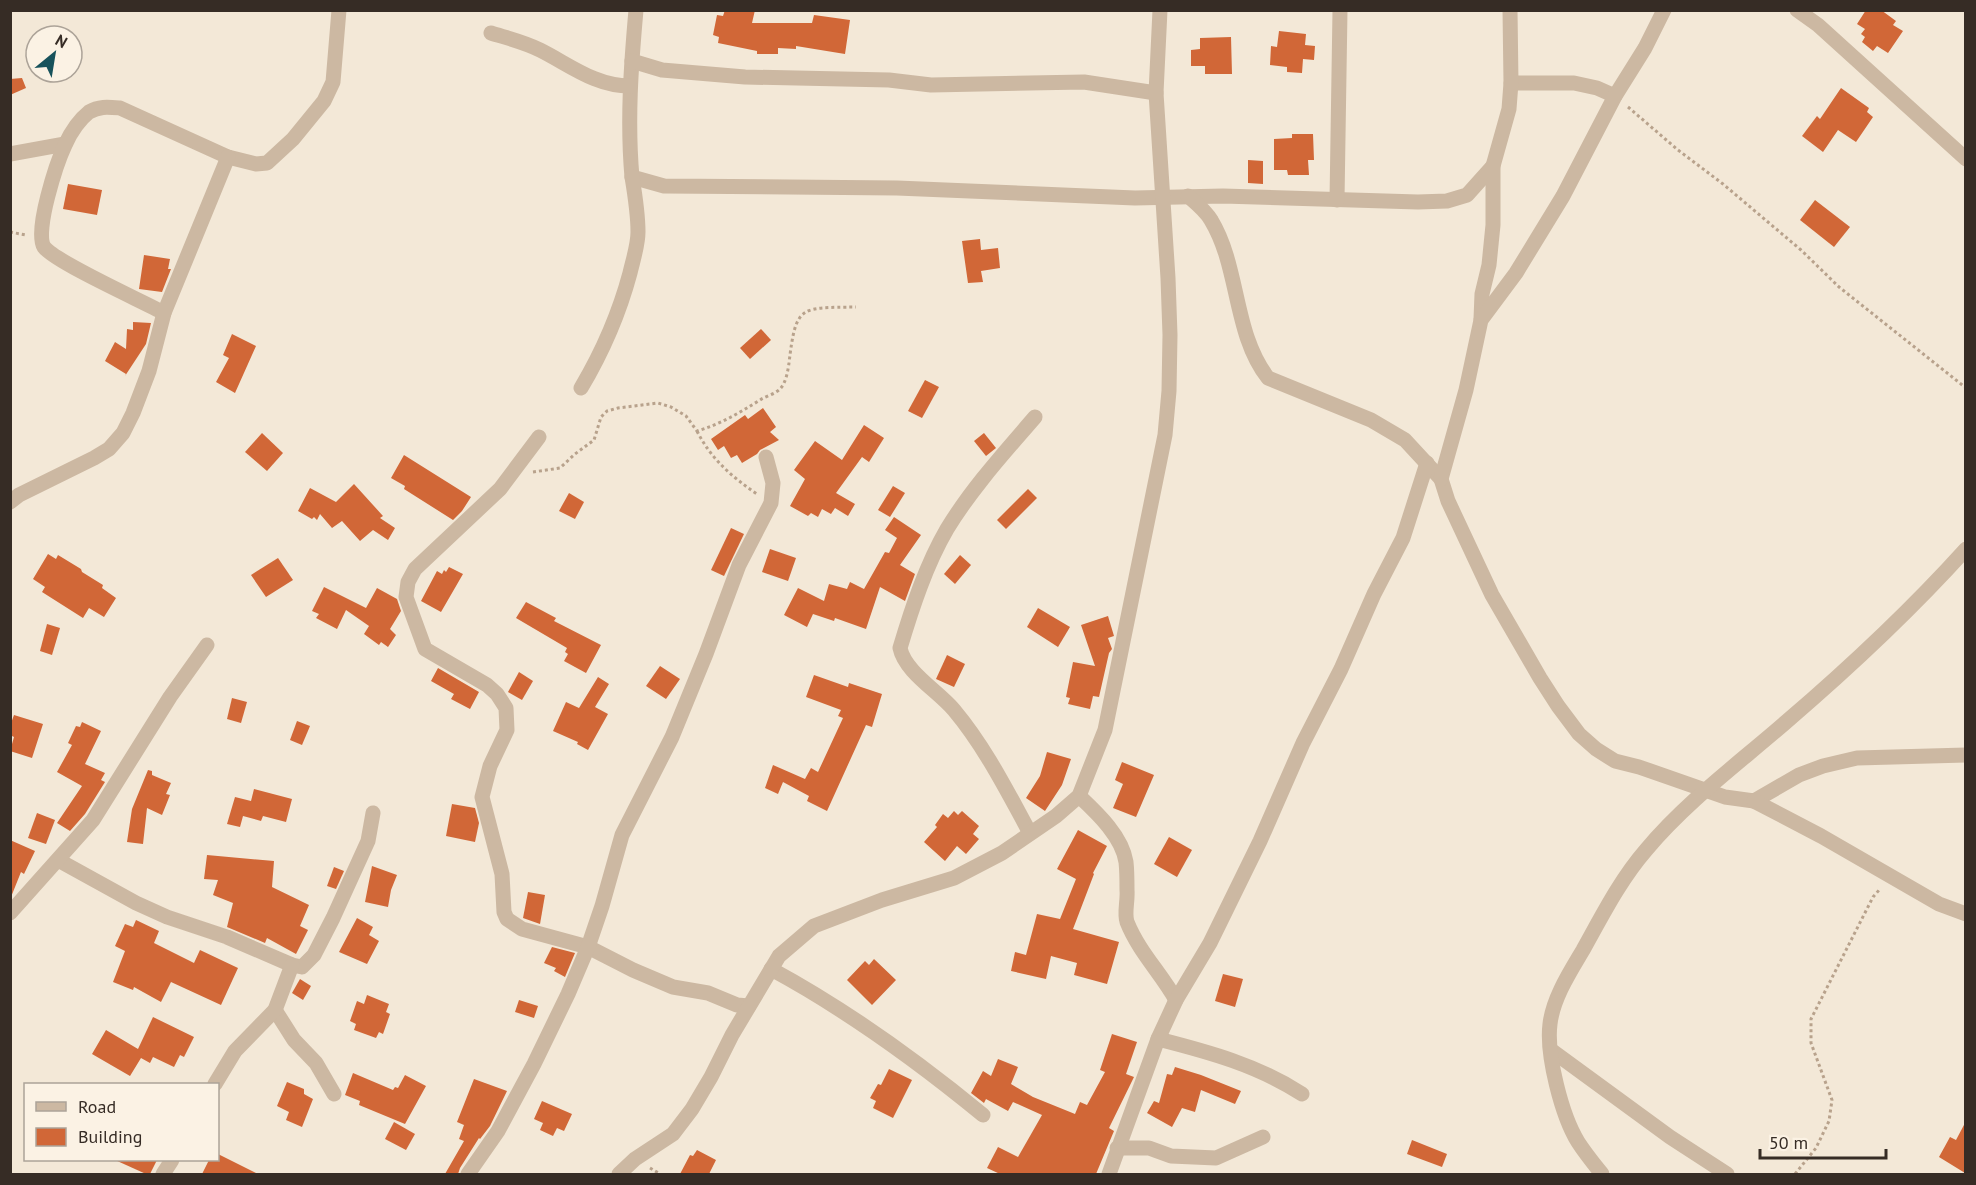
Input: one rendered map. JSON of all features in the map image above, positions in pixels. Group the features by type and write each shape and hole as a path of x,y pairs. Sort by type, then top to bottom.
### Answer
{"street":[{"path":"164,313 64,261 44,246 42,224 56,168 65,144 89,112 103,106 120,108 228,157 256,164 267,163 314,115 333,82 339,10"},
{"path":"581,388 601,354 614,325 633,262 638,235 637,204 629,141 630,86 636,10"},
{"path":"619,1174 635,1159 674,1134 711,1077 732,1035 779,956 814,926 882,900 954,878 1002,853 1056,816 1079,796 1105,730 1165,435 1170,335 1156,93 1160,10"},
{"path":"1337,200 1340,10"},
{"path":"1441,479 1466,390 1481,320 1482,294 1489,265 1493,225 1493,166 1509,109 1510,10"},
{"path":"1481,320 1516,273 1563,196 1615,96 1645,48 1664,10"},
{"path":"1797,10 1818,25 1965,159"},
{"path":"491,33 537,48 591,78 613,86 630,86"},
{"path":"632,61 662,70 745,77 889,80 940,85 1084,82 1156,93"},
{"path":"1511,83 1574,83 1596,88 1615,96"},
{"path":"10,154 65,144"},
{"path":"10,502 19,495 102,454 123,433 134,413 164,313 228,157"},
{"path":"632,177 651,183 679,187 897,188 1135,198 1188,196 1447,201 1467,195 1493,166"},
{"path":"1188,196 1210,217 1222,243 1245,328 1260,367 1268,378 1371,420 1405,440 1441,479 1448,501 1492,595 1558,706 1579,734 1596,749 1615,761 1725,797 1754,801 1821,836 1939,904 1965,914"},
{"path":"1030,833 995,770 967,727 934,689 912,670 902,658 900,648 924,581 947,530 975,487 1035,417"},
{"path":"539,437 500,489 415,569 408,582 406,597 425,649 487,685 497,694 506,708 507,730 490,766 482,797 502,874 504,912 507,919 522,929 588,947 673,987 708,993 737,1005 749,1006"},
{"path":"468,1174 498,1131 529,1074 588,947 622,835 672,737 739,565 771,502 773,483 766,457"},
{"path":"1109,1174 1158,1039 1176,1000 1210,943 1260,841 1303,743 1341,669 1374,594 1403,537 1427,463"},
{"path":"1602,1174 1577,1141 1564,1111 1551,1063 1550,1024 1558,997 1572,968 1612,900 1645,851 1707,790 1833,682 1926,593 1965,549"},
{"path":"10,913 93,820 170,697 207,645"},
{"path":"1754,801 1799,775 1823,766 1857,758 1965,755"},
{"path":"1079,796 1099,815 1116,837 1126,860 1128,901 1126,919 1150,964 1167,984 1176,1000"},
{"path":"58,860 136,903 167,917 227,937 292,965 302,967 314,955 333,918 368,841 374,813"},
{"path":"216,1083 235,1052 275,1010 292,965"},
{"path":"771,969 821,996 893,1045 983,1115"},
{"path":"275,1010 294,1040 316,1063 334,1094"},
{"path":"1158,1039 1195,1048 1249,1066 1276,1077 1302,1094"},
{"path":"1551,1050 1670,1137 1727,1174"},
{"path":"1117,1148 1149,1148 1171,1156 1216,1158 1263,1137"},
{"path":"163,1174 171,1161"}],"path":[{"path":"1615,96 1792,243 1839,287 1965,388"},
{"path":"698,431 731,418 781,389 788,369 794,327 797,318 803,312 828,307 856,307"},
{"path":"511,474 560,468 574,454 594,440 601,417 607,411 658,403 671,406 686,416 698,431 706,447 726,470 771,502"},
{"path":"1795,1174 1816,1148 1829,1121 1832,1100 1811,1042 1811,1020 1874,897 1890,875"}],"building":[{"path":"725,10 755,10 752,23 812,23 814,15 850,20 845,54 796,46 796,49 778,48 778,54 757,54 757,51 718,43 719,37 713,35 717,15 723,16"},
{"path":"1866,10 1881,10 1896,21 1893,25 1903,31 1888,53 1877,46 1873,51 1862,42 1865,37 1861,34 1865,29 1857,24"},
{"path":"1279,31 1306,34 1305,45 1315,46 1314,60 1303,59 1302,73 1287,72 1287,67 1270,65 1271,46 1277,47"},
{"path":"1231,37 1232,74 1205,74 1205,66 1191,66 1191,50 1200,49 1200,38"},
{"path":"22,78 26,88 10,95 10,79"},
{"path":"1841,88 1869,108 1867,112 1873,117 1856,142 1838,130 1823,152 1802,136 1817,116 1820,119"},
{"path":"1292,134 1313,134 1314,160 1308,160 1309,175 1288,175 1287,170 1274,170 1274,139 1292,138"},
{"path":"1248,160 1263,161 1263,184 1248,183"},
{"path":"68,184 102,190 97,215 63,209"},
{"path":"1815,200 1850,227 1834,247 1800,220"},
{"path":"980,239 981,250 998,248 1000,268 981,271 983,282 968,283 962,241"},
{"path":"144,255 170,259 168,269 171,269 162,292 139,289"},
{"path":"133,322 151,323 146,344 125,376 126,374 105,361 115,342 126,349 127,329 133,330"},
{"path":"761,329 771,340 750,359 740,348"},
{"path":"232,334 256,346 235,393 216,382 229,358 223,355"},
{"path":"925,380 939,387 922,418 908,411"},
{"path":"763,408 776,427 770,432 779,440 742,463 737,455 731,458 724,446 718,450 711,439 745,415 748,419"},
{"path":"864,425 884,438 869,462 862,457 836,493 855,504 848,516 835,508 831,514 822,509 818,517 811,513 808,516 790,506 805,479 794,470 815,441 842,460"},
{"path":"262,433 283,453 267,471 245,452"},
{"path":"984,433 996,448 986,456 974,441"},
{"path":"404,455 471,497 453,520 404,489 405,486 391,478"},
{"path":"354,484 383,516 380,518 395,528 388,540 373,530 360,541 342,521 332,528 320,514 317,520 298,511 310,488 336,502"},
{"path":"893,486 905,493 890,517 878,510"},
{"path":"1028,489 1037,498 1006,529 997,520"},
{"path":"569,493 584,502 575,519 559,511"},
{"path":"894,517 921,535 900,565 915,574 905,601 880,587 866,629 835,618 834,621 813,614 807,627 784,615 798,588 824,601 829,584 847,589 850,582 864,589 885,552 889,553 897,538 885,530"},
{"path":"731,528 744,534 724,576 711,570"},
{"path":"770,549 796,558 788,581 762,572"},
{"path":"48,554 56,559 58,555 81,569 116,598 104,617 89,608 83,618 42,592 45,587 33,579"},
{"path":"960,555 971,565 955,584 944,574"},
{"path":"278,558 293,580 266,597 251,575"},
{"path":"449,567 463,574 441,612 421,601 437,571 442,574"},
{"path":"324,587 366,608 377,588 397,599 401,611 390,629 396,635 388,647 381,642 379,645 364,634 369,626 346,610 337,629 316,618 319,614 312,611"},
{"path":"526,602 556,618 554,621 601,645 586,673 564,661 568,654 565,652 567,648 516,618"},
{"path":"1038,608 1070,627 1058,647 1027,627"},
{"path":"1108,616 1114,636 1108,638 1112,649 1109,653 1099,697 1093,696 1090,709 1068,704 1070,698 1066,697 1073,662 1095,666 1081,625"},
{"path":"47,624 60,628 52,655 40,651"},
{"path":"947,655 965,664 954,687 936,679"},
{"path":"660,666 680,679 666,699 646,686"},
{"path":"438,668 479,692 470,709 451,699 454,694 431,681"},
{"path":"519,672 533,681 522,700 508,692"},
{"path":"814,675 848,687 849,683 882,694 872,727 866,725 827,811 807,801 809,796 783,782 778,794 765,788 773,765 805,779 811,768 818,772 843,718 838,716 841,710 806,697"},
{"path":"598,677 609,684 595,707 608,714 588,750 577,744 578,742 553,731 566,702 579,708"},
{"path":"232,698 247,702 241,723 227,719"},
{"path":"14,715 43,724 32,758 10,751 14,737 10,735 10,726"},
{"path":"297,721 310,726 302,745 290,740"},
{"path":"82,722 101,731 85,764 105,773 101,780 105,782 85,814 70,831 57,823 82,786 57,772 72,745 68,743 76,726 80,727"},
{"path":"1047,752 1071,759 1062,785 1045,811 1026,798 1040,776"},
{"path":"1122,762 1154,775 1136,817 1113,808 1123,784 1115,780"},
{"path":"148,770 152,771 152,775 171,783 166,794 170,795 162,815 147,808 143,844 127,842 132,809"},
{"path":"254,789 292,799 286,822 263,816 261,821 243,816 240,827 227,824 235,797 251,801"},
{"path":"452,804 475,808 479,823 475,842 446,836"},
{"path":"954,811 958,815 962,811 979,826 973,834 979,839 966,854 957,846 945,861 924,842 937,827 935,825 943,814 948,818"},
{"path":"37,813 55,820 46,844 28,838"},
{"path":"1078,830 1107,846 1093,873 1073,929 1119,942 1107,984 1074,975 1077,963 1051,956 1046,979 1011,971 1015,952 1026,955 1037,914 1060,919 1076,879 1057,869"},
{"path":"1169,837 1192,850 1177,877 1154,864"},
{"path":"10,840 35,851 24,874 21,872 11,897"},
{"path":"207,855 274,861 272,887 309,905 300,926 308,930 296,954 267,938 265,943 227,927 233,903 213,895 218,880 204,879"},
{"path":"372,866 397,875 388,907 365,902"},
{"path":"334,867 344,871 336,889 327,886"},
{"path":"528,892 545,895 540,924 523,918"},
{"path":"357,918 373,927 369,935 379,941 367,964 339,952"},
{"path":"136,920 159,931 154,943 194,963 200,950 238,968 221,1005 171,982 161,1002 134,987 133,990 113,982 125,951 115,946 125,924 133,927"},
{"path":"552,947 575,953 565,977 554,971 556,968 544,963"},
{"path":"874,959 896,980 872,1005 847,980 865,961 869,965"},
{"path":"1223,974 1243,979 1235,1007 1215,1001"},
{"path":"300,979 311,986 303,1000 292,993"},
{"path":"367,995 389,1004 386,1012 390,1014 383,1034 379,1032 376,1038 354,1030 356,1024 350,1021 357,1001 364,1004"},
{"path":"519,1000 538,1006 534,1018 515,1012"},
{"path":"153,1017 194,1037 184,1057 180,1055 174,1067 153,1057 150,1063 141,1058 130,1076 92,1054 106,1030 138,1049"},
{"path":"1112,1034 1137,1042 1126,1074 1134,1077 1109,1128 1114,1131 1096,1174 1000,1174 987,1168 998,1147 1018,1157 1042,1115 1013,1102 1008,1111 986,1099 984,1103 971,1093 983,1071 991,1076 998,1059 1018,1067 1011,1084 1033,1097 1075,1114 1080,1102 1087,1105 1105,1072 1100,1070"},
{"path":"1175,1067 1241,1091 1235,1104 1201,1090 1195,1112 1182,1108 1172,1127 1147,1113 1154,1101 1159,1103 1167,1074 1172,1075"},
{"path":"889,1069 912,1080 893,1118 873,1108 876,1101 870,1098 878,1084 881,1085"},
{"path":"353,1073 393,1090 395,1087 398,1088 405,1075 426,1086 405,1124 359,1105 360,1101 345,1095"},
{"path":"474,1079 507,1091 490,1126 479,1138 458,1174 445,1174 464,1141 459,1139 464,1125 457,1122"},
{"path":"287,1082 304,1089 304,1094 313,1099 302,1127 286,1120 289,1112 277,1106"},
{"path":"542,1101 572,1114 564,1131 557,1128 553,1136 540,1130 543,1123 534,1119"},
{"path":"394,1122 415,1134 406,1150 385,1139"},
{"path":"1965,1123 1965,1173 1939,1157 1950,1137 1956,1140"},
{"path":"1412,1140 1447,1154 1442,1167 1407,1154"},
{"path":"697,1150 716,1160 709,1174 680,1174 690,1155 693,1156"},
{"path":"219,1154 258,1174 202,1174 208,1161 219,1161"},
{"path":"117,1161 156,1161 150,1174"}]}
